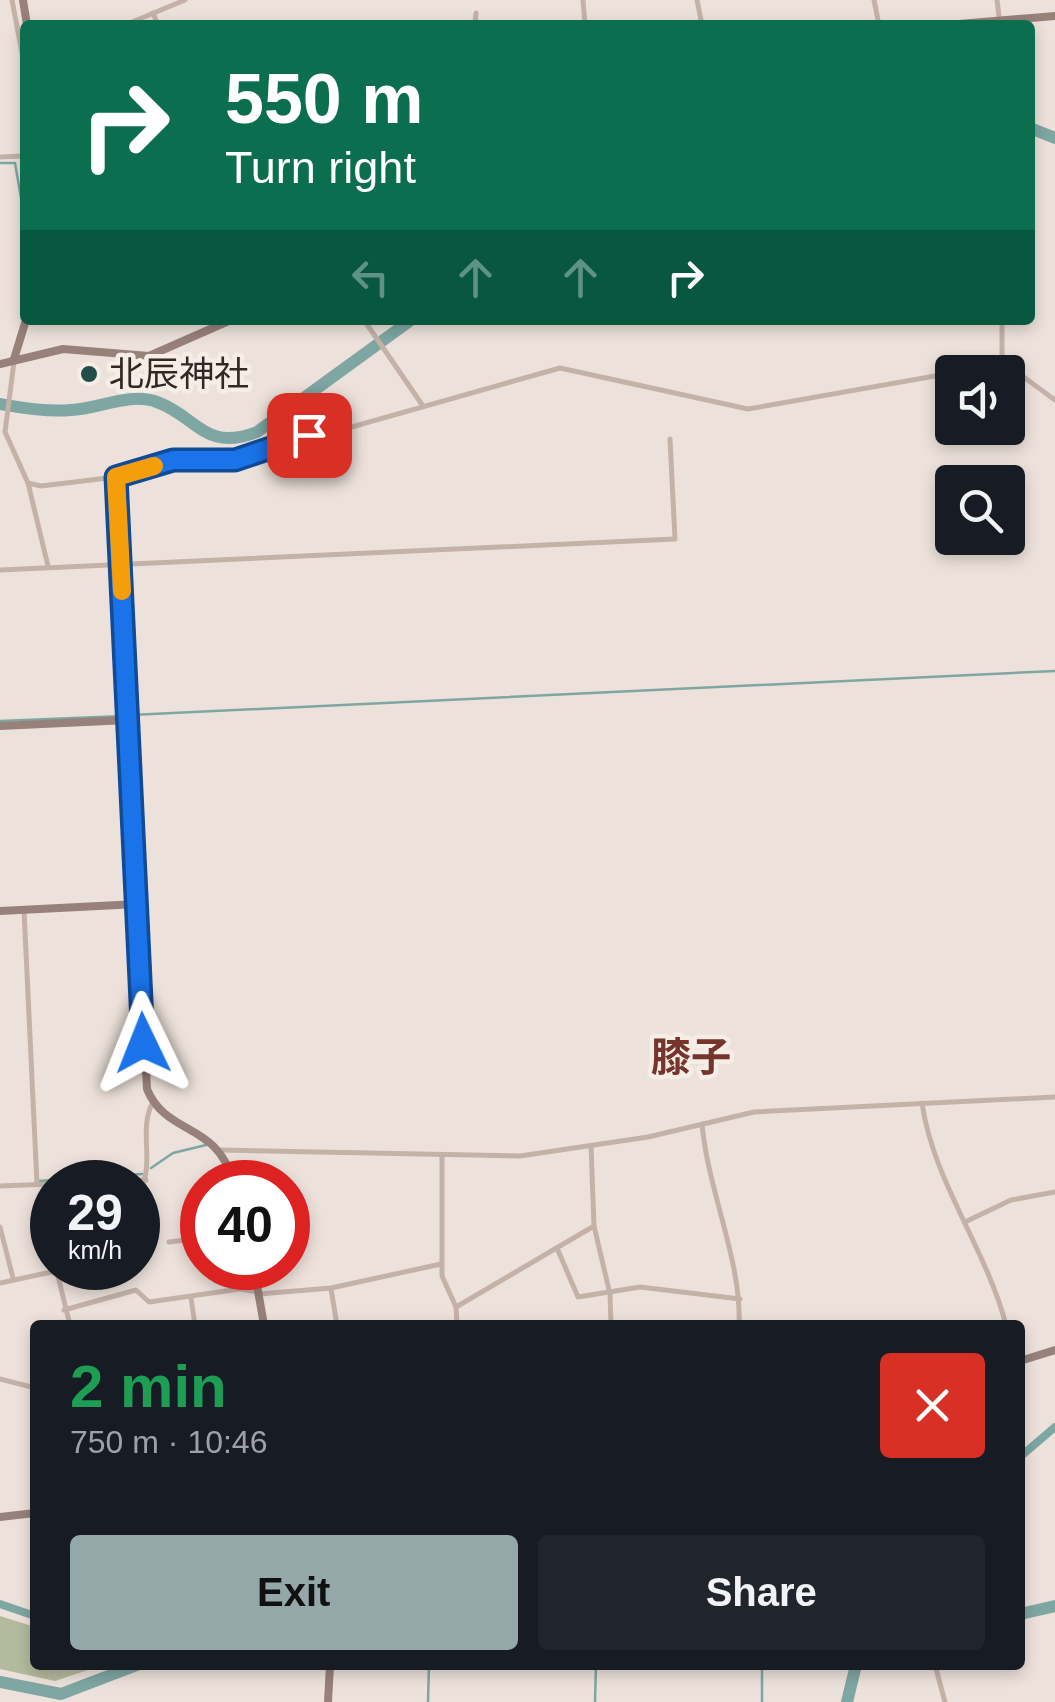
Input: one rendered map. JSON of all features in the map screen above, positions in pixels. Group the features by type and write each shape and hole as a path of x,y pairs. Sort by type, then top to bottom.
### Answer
{"street":[{"path":"12,0 20,42"},
{"path":"137,20 186,0"},
{"path":"153,13 156,20"},
{"path":"475,20 476,14"},
{"path":"1024,20 1055,16"},
{"path":"24,325 14,359 5,432 28,483 48,566"},
{"path":"0,364 63,349 149,356 220,325"},
{"path":"367,325 424,406"},
{"path":"1002,325 1002,355"},
{"path":"28,483 41,486 116,477 173,460 235,460 560,368 748,409 935,376"},
{"path":"1025,378 1055,400"},
{"path":"0,570 675,539 670,439"},
{"path":"116,477 145,1070 152,1102 147,1112 146,1160"},
{"path":"0,726 128,720"},
{"path":"0,911 138,904"},
{"path":"24,910 36,1160"},
{"path":"220,1150 520,1156 592,1146 754,1112 1055,1098"},
{"path":"152,1102 220,1150 224,1160"},
{"path":"922,1103 926,1135 967,1221 1004,1320"},
{"path":"702,1124 706,1171 740,1300 740,1320"},
{"path":"592,1146 594,1226 610,1294 611,1320"},
{"path":"442,1157 441,1264 457,1320"},
{"path":"0,1186 30,1184"},
{"path":"967,1221 1012,1200 1055,1192"},
{"path":"456,1307 594,1226"},
{"path":"0,1227 13,1278"},
{"path":"168,1242 180,1241"},
{"path":"557,1248 578,1297 640,1287 740,1300"},
{"path":"64,1310 136,1290 148,1302 226,1290 259,1293 331,1288 441,1264"},
{"path":"0,1283 30,1274"},
{"path":"331,1288 336,1320"},
{"path":"60,1290 68,1320"},
{"path":"258,1290 263,1320"},
{"path":"191,1298 194,1320"},
{"path":"1025,1360 1055,1350"},
{"path":"0,1379 30,1387"},
{"path":"0,1516 30,1514"},
{"path":"328,1702 330,1670"},
{"path":"936,1670 945,1702"}],"green space":[{"path":"0,1616 30,1625 30,1670 88,1670 55,1681 0,1669"}],"waterway":[{"path":"1035,130 1055,138"},
{"path":"0,163 15,163 20,192"},
{"path":"0,404 62,410 147,399 171,408 213,435 239,437 257,432 404,325"},
{"path":"131,715 1055,671"},
{"path":"0,721 123,716"},
{"path":"160,1162 173,1153 206,1145"},
{"path":"1025,1453 1055,1427"},
{"path":"0,1604 30,1614"},
{"path":"1025,1613 1055,1606"},
{"path":"0,1682 61,1694 124,1670"},
{"path":"428,1702 429,1670"},
{"path":"595,1702 596,1670"},
{"path":"762,1670 762,1702"},
{"path":"847,1702 855,1670"}],"slow traffic":[{"path":"122,591 116,477 154,466"}],"place":[{"name":"北辰神社","path":"89,374"}],"district":[{"name":"膝子","path":"691,1057"}],"route":[{"path":"143,1043 116,477 173,460 235,460 309,435"}]}
